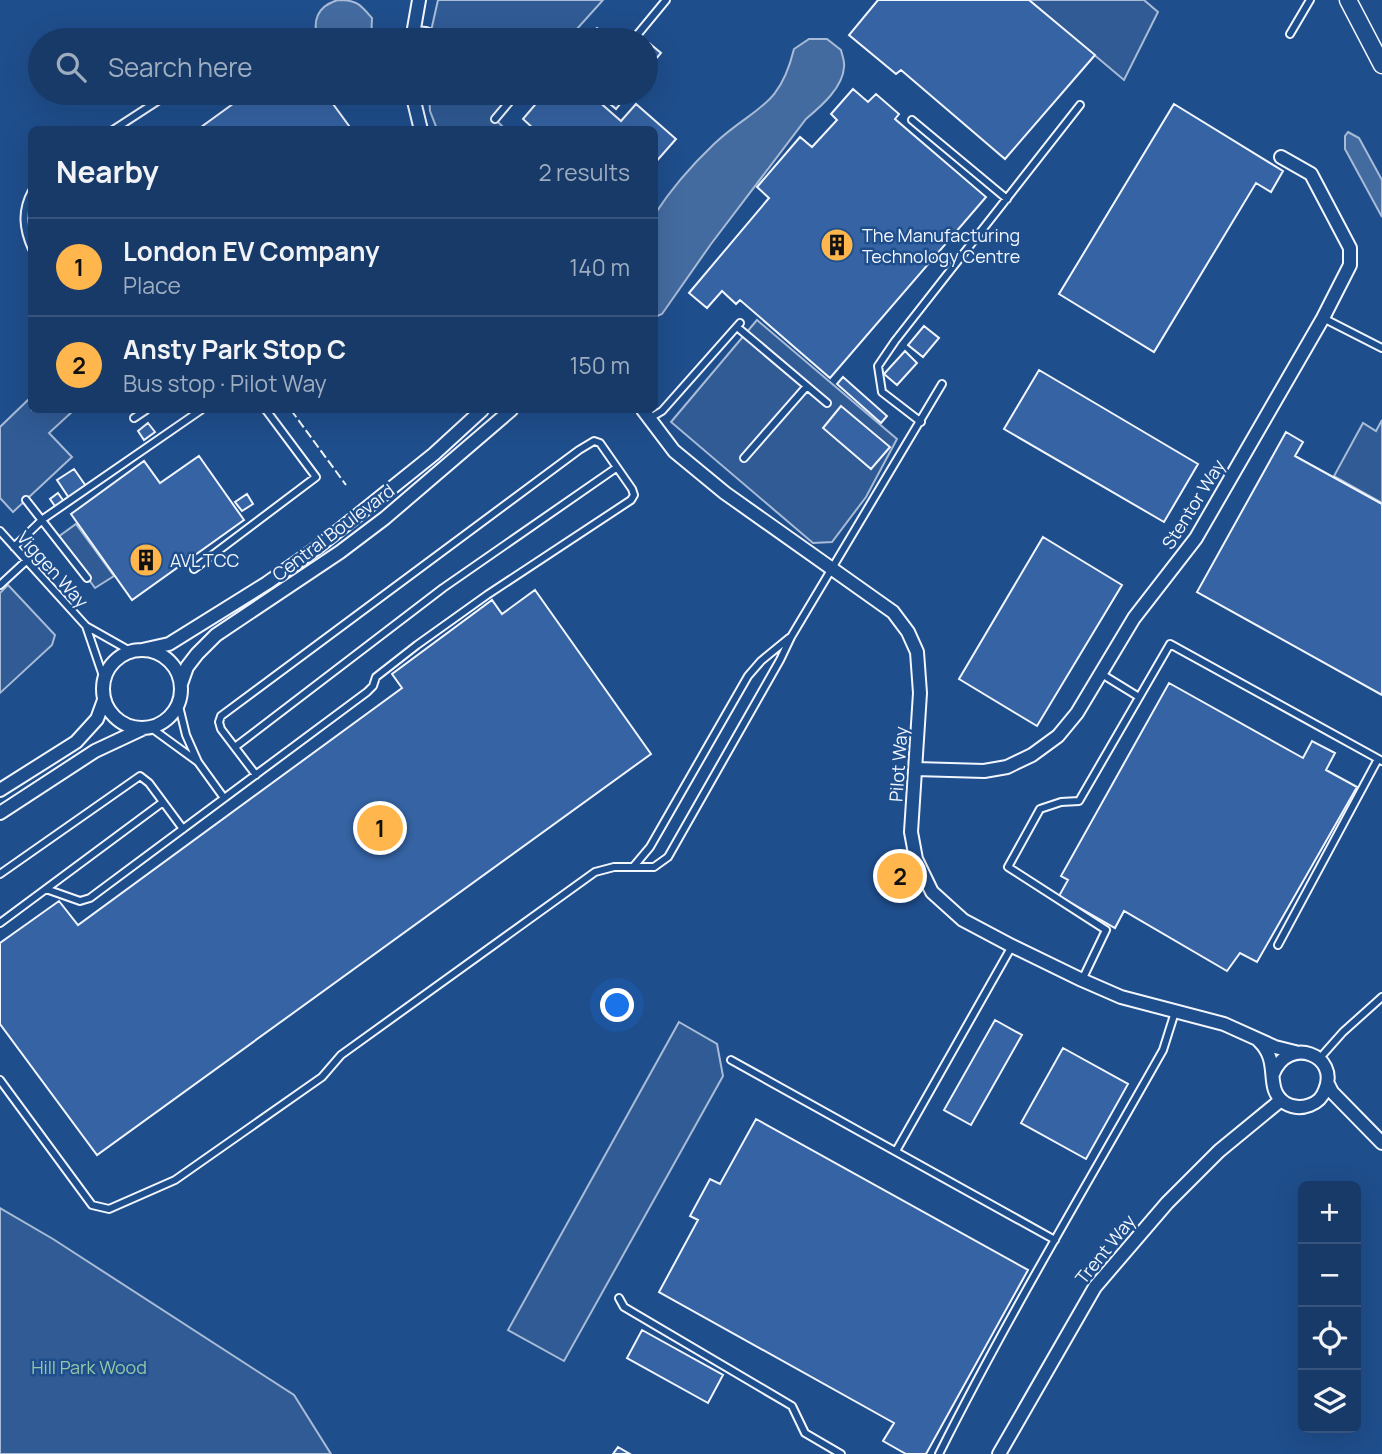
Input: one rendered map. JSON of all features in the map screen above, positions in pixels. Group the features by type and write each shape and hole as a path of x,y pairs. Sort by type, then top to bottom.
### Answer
{"street":[{"path":"414,28 419,0"},
{"path":"1348,0 1382,65"},
{"path":"415,105 420,126"},
{"name":"Stentor Way","path":"916,769 984,771 1007,766 1032,755 1058,736 1077,713 1134,618 1196,538 1323,318 1350,265 1350,248 1311,174 1282,157"},
{"name":"Central Boulevard","path":"137,651 169,644 267,583 318,547 434,454 479,413"},
{"name":"Central Boulevard","path":"181,684 187,667 216,635 340,552 507,413"},
{"name":"Pilot Way","path":"646,414 674,451 725,493 893,612 908,632 917,652 920,692 911,832 916,859 932,892 954,913 1012,946 1082,980 1121,996 1224,1024 1275,1047 1295,1052"},
{"path":"0,790 76,742 97,719 104,700 104,679 115,661 137,651 153,652 168,660 175,668 181,684 178,702 167,717 95,751 0,813"},
{"path":"104,700 108,710 122,723 146,728"},
{"path":"1251,1034 1269,1054 1273,1063 1272,1083 1280,1100 1295,1107 1304,1107 1323,1096 1328,1084"},
{"path":"1273,1074 1283,1058 1295,1052 1305,1052 1319,1059 1326,1069 1332,1092 1382,1143"},
{"name":"Trent Way","path":"999,1454 1095,1287 1167,1203 1219,1151 1280,1100"},
{"path":"1315,1103 1338,1106 1357,1118"}],"lane":[{"path":"643,28 666,0"},
{"path":"1290,34 1310,0"},
{"path":"119,126 152,105"},
{"path":"495,119 506,105"},
{"path":"921,422 882,392 878,366 1080,105"},
{"path":"912,120 1007,199"},
{"path":"28,198 25,204 24,229 28,239"},
{"path":"1323,318 1382,348"},
{"path":"658,412 662,411 739,325 827,403"},
{"path":"0,1080 92,1205 109,1209 175,1180 322,1077 341,1055 595,872 614,867 654,867 668,857 791,637 942,384"},
{"path":"744,458 807,386"},
{"path":"134,418 142,413"},
{"path":"14,547 43,519 197,413"},
{"path":"194,569 316,477 268,413"},
{"path":"46,889 84,901 225,798 256,775 367,692 376,677 418,645 487,595 631,500 634,495 632,489 600,443 594,441 579,450 221,716 221,729 256,775"},
{"path":"235,747 443,588 616,468"},
{"path":"26,500 88,578"},
{"name":"Viggen Way","path":"0,531 86,626 137,651"},
{"path":"0,585 26,561"},
{"name":"Viggen Way","path":"86,626 104,679"},
{"path":"634,866 650,846 748,676 791,637"},
{"path":"1082,980 1106,930 1008,867 1040,809 1061,802 1079,802 1170,643 1380,760 1278,945"},
{"path":"1100,673 1139,696"},
{"path":"178,702 186,735 198,762 225,798"},
{"path":"146,728 198,762"},
{"path":"0,874 140,776 183,829"},
{"path":"0,923 163,802"},
{"path":"896,1151 1012,946"},
{"path":"1319,1059 1350,1025 1382,997"},
{"path":"939,1454 979,1374 1163,1050 1175,1012"},
{"path":"731,1060 1055,1240"},
{"path":"619,1298 624,1307 792,1406 805,1433 841,1454"}],"shaded area":[{"path":"338,0 358,4 372,18 372,28 316,28 318,15"},
{"path":"438,0 603,0 578,28 432,28"},
{"path":"1029,0 1144,0 1158,12 1124,80"},
{"path":"809,39 827,39 841,50 844,65 840,82 830,96 806,119 711,244 662,314 658,316 658,210 675,186 706,152 773,96 788,69 794,49"},
{"path":"430,105 509,105 496,120 502,126 436,126"},
{"path":"1348,132 1359,138 1382,180 1382,217 1345,149 1345,136"},
{"path":"757,320 897,439 866,497 832,542 813,543 671,422"},
{"path":"28,400 28,413 71,413 49,433 72,457 13,512 0,498 0,427"},
{"path":"1382,420 1382,503 1334,476 1363,423 1376,431"},
{"path":"76,524 114,576 95,588 58,537"},
{"path":"8,585 55,635 52,645 0,693 0,593"},
{"path":"679,1022 717,1044 723,1076 564,1361 508,1330"},
{"name":"Hill Park Wood","path":"0,1208 53,1239 294,1395 331,1454 0,1454"}],"building":[{"path":"878,0 1029,0 1095,55 1005,159 901,70 896,74 849,35"},
{"name":"The Manufacturing Technology Centre","path":"853,89 868,102 876,94 899,114 895,119 986,197 830,378 740,300 736,304 722,291 707,308 689,293 769,198 757,187 800,137 812,147 837,120 831,114"},
{"path":"1174,104 1283,171 1271,192 1256,183 1154,352 1059,294"},
{"path":"231,105 334,105 349,126 203,126"},
{"path":"535,105 603,105 621,121 637,105 676,139 658,159 658,126 531,126 523,119"},
{"path":"924,326 939,338 923,357 908,345"},
{"path":"905,351 917,363 897,385 884,374"},
{"path":"1039,370 1198,464 1164,522 1004,429"},
{"path":"843,377 887,416 881,423 837,384"},
{"path":"841,406 890,447 871,469 823,428"},
{"path":"148,423 155,432 144,440 138,431"},
{"path":"1286,432 1303,442 1295,456 1382,504 1382,695 1197,592"},
{"name":"AVL TCC","path":"199,456 244,520 132,600 71,514 144,461 160,483"},
{"path":"74,469 88,489 71,501 57,480"},
{"path":"58,493 65,503 57,509 50,499"},
{"path":"247,494 253,504 242,511 235,502"},
{"path":"1043,537 1122,585 1037,726 959,679"},
{"path":"535,590 651,754 97,1155 0,1024 0,943 59,901 78,925 402,688 392,674 492,600 502,614"},
{"path":"1169,683 1303,758 1312,741 1335,753 1326,770 1357,787 1257,962 1240,953 1227,971 1124,911 1115,928 1059,896 1068,880 1061,876"},
{"path":"995,1020 1022,1035 971,1125 944,1110"},
{"path":"1063,1048 1128,1084 1086,1159 1021,1123"},
{"path":"756,1119 1028,1270 926,1454 906,1454 883,1441 894,1423 659,1292 698,1220 690,1216 710,1179 720,1184"},
{"path":"642,1330 723,1375 708,1403 627,1358"},
{"path":"618,1447 630,1454 613,1454"}],"fence":[{"path":"293,413 346,485"}],"place":[{"name":"The Manufacturing Technology Centre","path":"837,245"},
{"name":"AVL TCC","path":"146,560"},
{"name":"London EV Company","path":"380,828"},
{"name":"Ansty Park Stop C","path":"900,876"}]}
